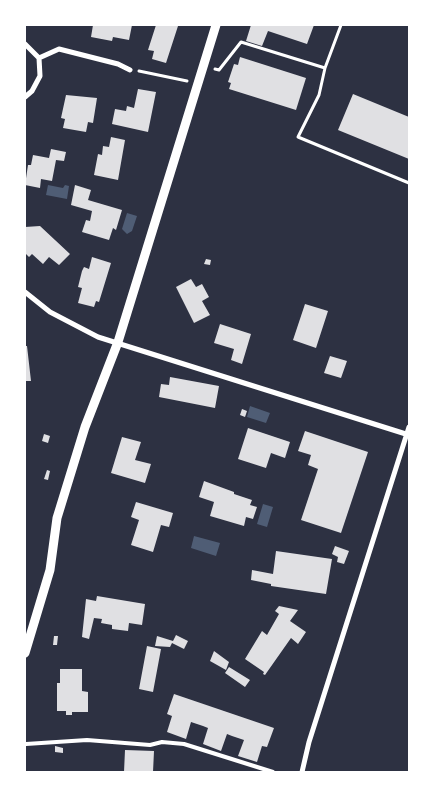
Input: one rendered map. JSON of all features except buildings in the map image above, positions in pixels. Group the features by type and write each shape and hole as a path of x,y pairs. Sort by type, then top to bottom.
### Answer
{"street":[{"path":"25,653 50,570 59,512 90,411 118,342 216,25"},
{"path":"25,44 39,58 40,76 32,91 25,97"},
{"path":"39,58 59,49 118,64 130,70"},
{"path":"25,292 50,312 98,337 408,435"},
{"path":"302,772 309,742 409,427"}],"lane":[{"path":"26,744 87,740 150,745 162,742 184,744 273,772"}],"path":[{"path":"341,25 325,68 319,96 298,137 409,183"},
{"path":"202,69 219,70 241,42 325,68"},
{"path":"130,70 197,84"}],"water":[{"path":"48,185 63,188 65,185 69,186 67,199 46,195"},
{"path":"127,213 137,216 132,231 127,234 122,229"},
{"path":"250,406 270,413 266,423 247,417"},
{"path":"263,504 273,507 267,527 257,524"},
{"path":"194,536 220,543 216,556 191,548"}]}
